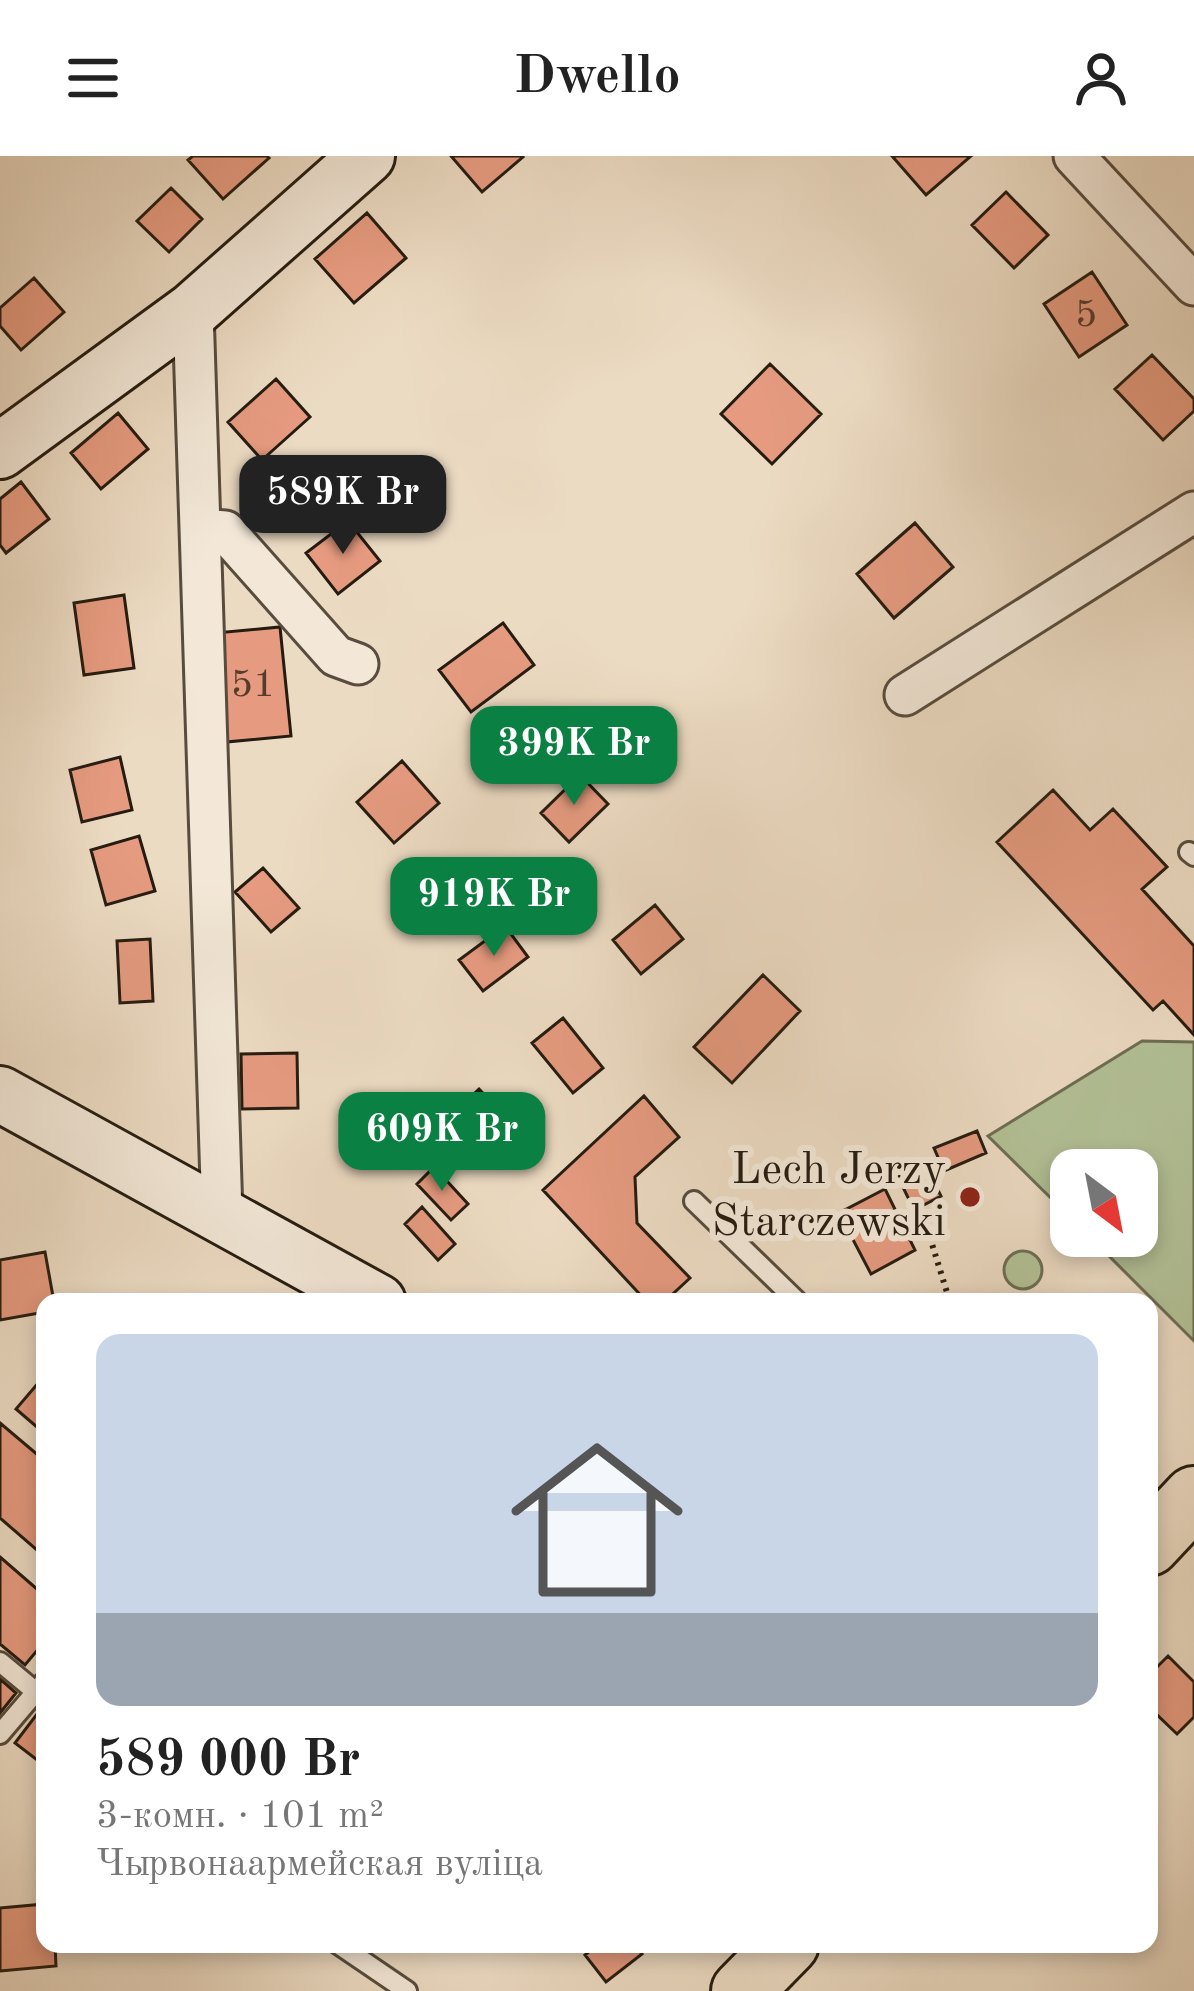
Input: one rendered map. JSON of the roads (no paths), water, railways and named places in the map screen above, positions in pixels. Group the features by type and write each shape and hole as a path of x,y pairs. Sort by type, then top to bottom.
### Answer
{"main road":[{"path":"1158,1535 1194,1497"},
{"path":"742,1991 779,1953"}],"street":[{"path":"0,451 193,310 368,156"},
{"path":"1074,156 1194,285"},
{"path":"193,310 222,1214"},
{"path":"905,695 1194,512"},
{"path":"200,530 225,531 336,656 358,664"},
{"path":"0,1094 222,1214 356,1293"}],"lane":[{"path":"694,1201 789,1293"},
{"path":"0,1662 36,1686"},
{"path":"0,1734 36,1696"},
{"path":"351,1953 406,1991"}],"place":[{"name":"Lech Jerzy Starczewski","path":"970,1197"}]}
